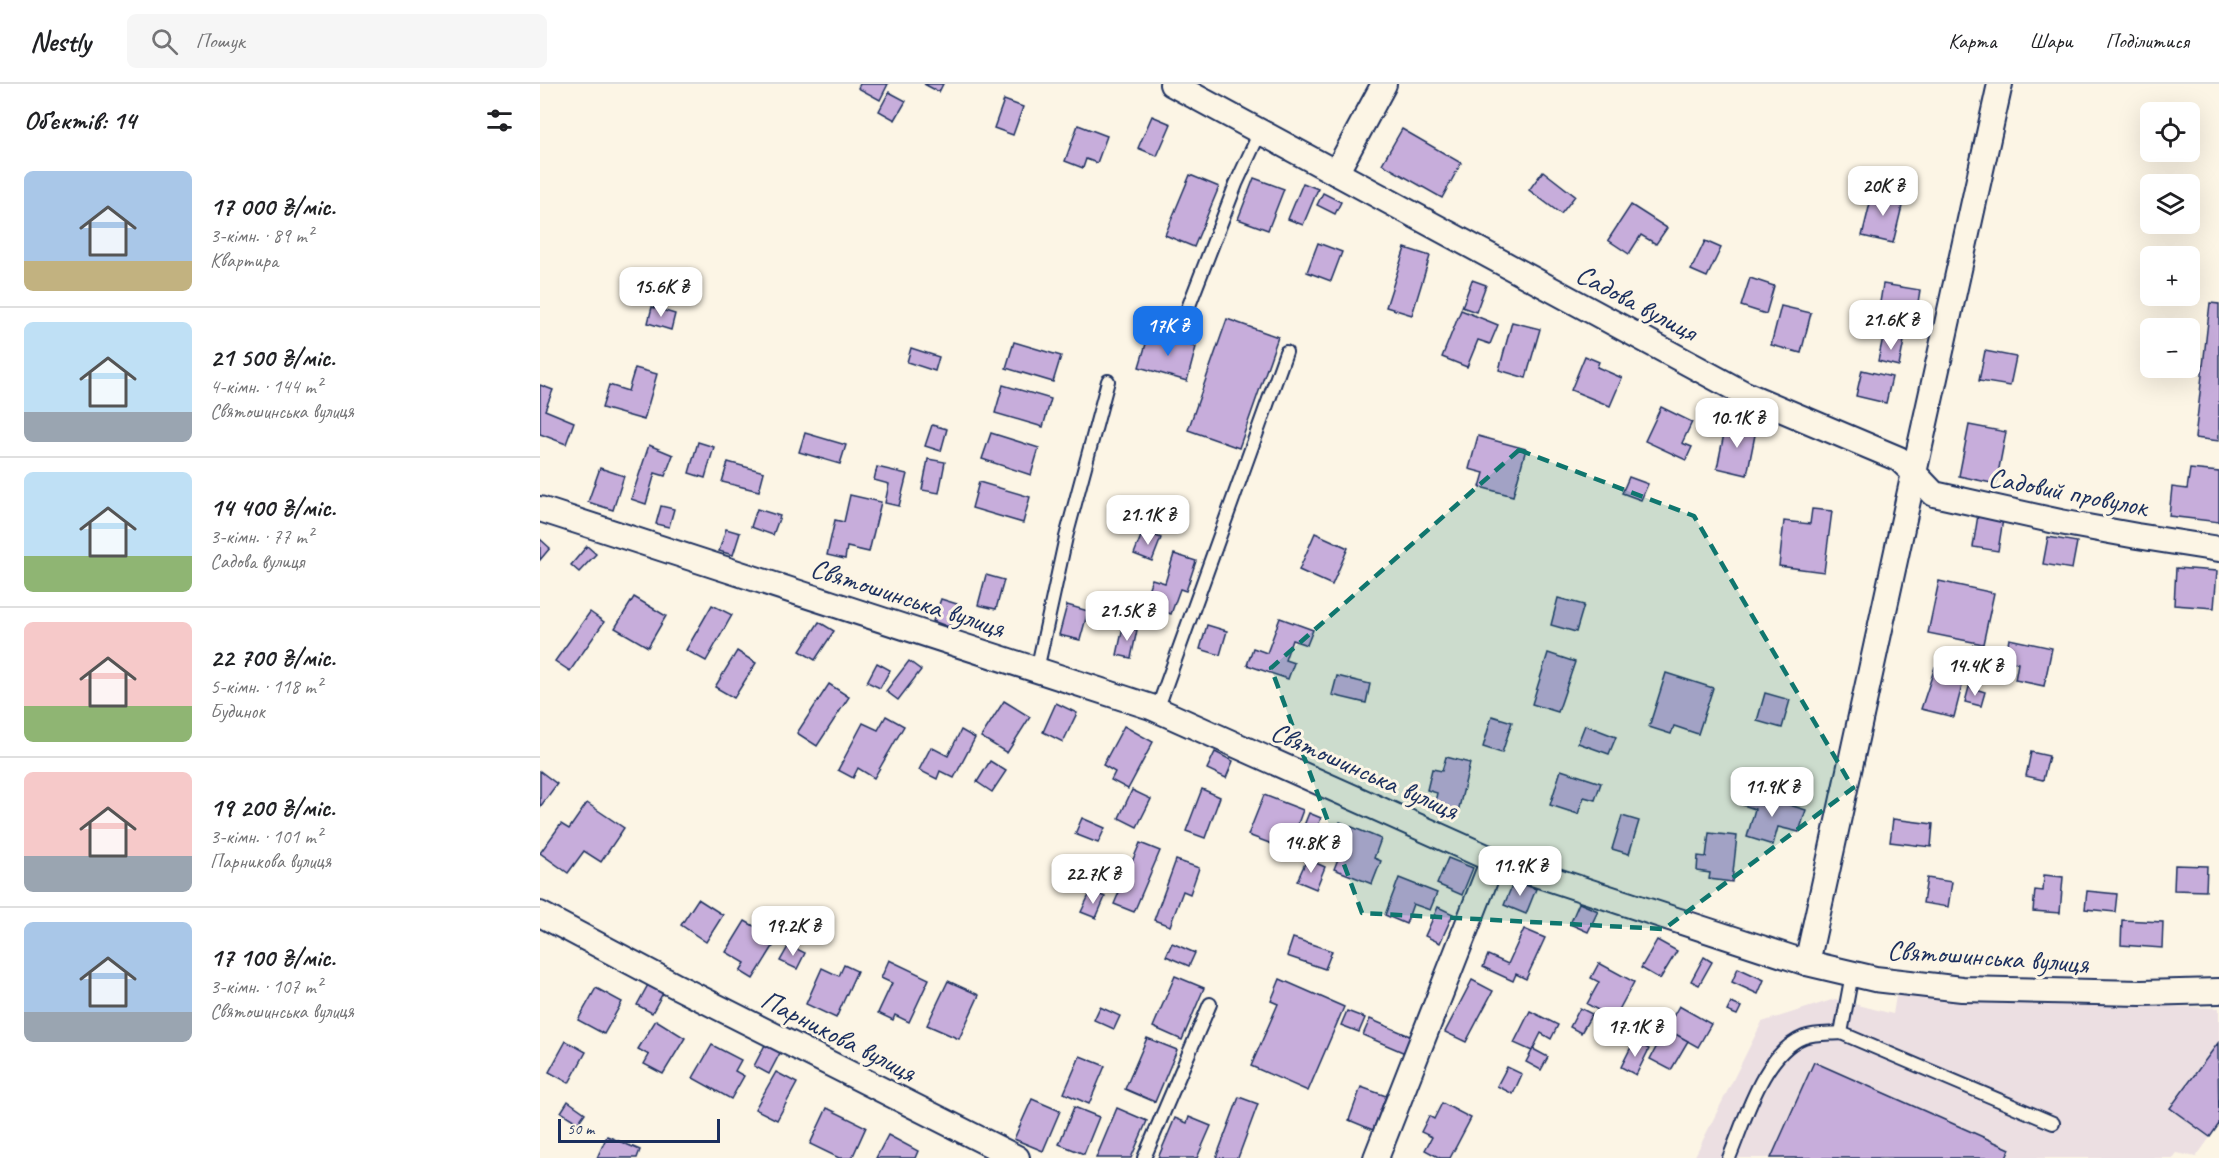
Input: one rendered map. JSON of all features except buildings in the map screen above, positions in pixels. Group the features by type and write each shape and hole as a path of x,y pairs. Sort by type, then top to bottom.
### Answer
{"street":[{"name":"Садова вулиця","path":"1172,84 1745,394 1899,459 1914,473"},
{"path":"1336,173 1384,84"},
{"path":"1807,963 2000,84"},
{"name":"Садовий провулок","path":"1914,473 1934,494 2126,534 2219,549"},
{"name":"Святошинська вулиця","path":"540,509 1157,710 1493,860 1807,963 1875,980 1962,989 2141,993 2219,991"},
{"path":"1376,1158 1493,860"},
{"name":"Парникова вулиця","path":"540,914 674,985 1017,1158"}],"lane":[{"path":"1184,321 1236,184 1260,132"},
{"path":"1157,710 1286,352"},
{"path":"1037,670 1066,537 1108,381"},
{"path":"1841,1033 1852,974"},
{"path":"1144,1158 1210,1004"},
{"path":"1729,1158 1765,1073 1778,1055 1790,1044 1806,1036 1841,1033 2053,1124"}],"highlighted area":[{"path":"1519,450 1694,516 1853,788 1664,929 1362,913 1271,668"}],"shaded area":[{"path":"1896,996 2219,1008 2219,1125 2196,1157 2177,1153 2173,1158 1694,1158 1762,1022 1835,999 1893,1014"}]}
